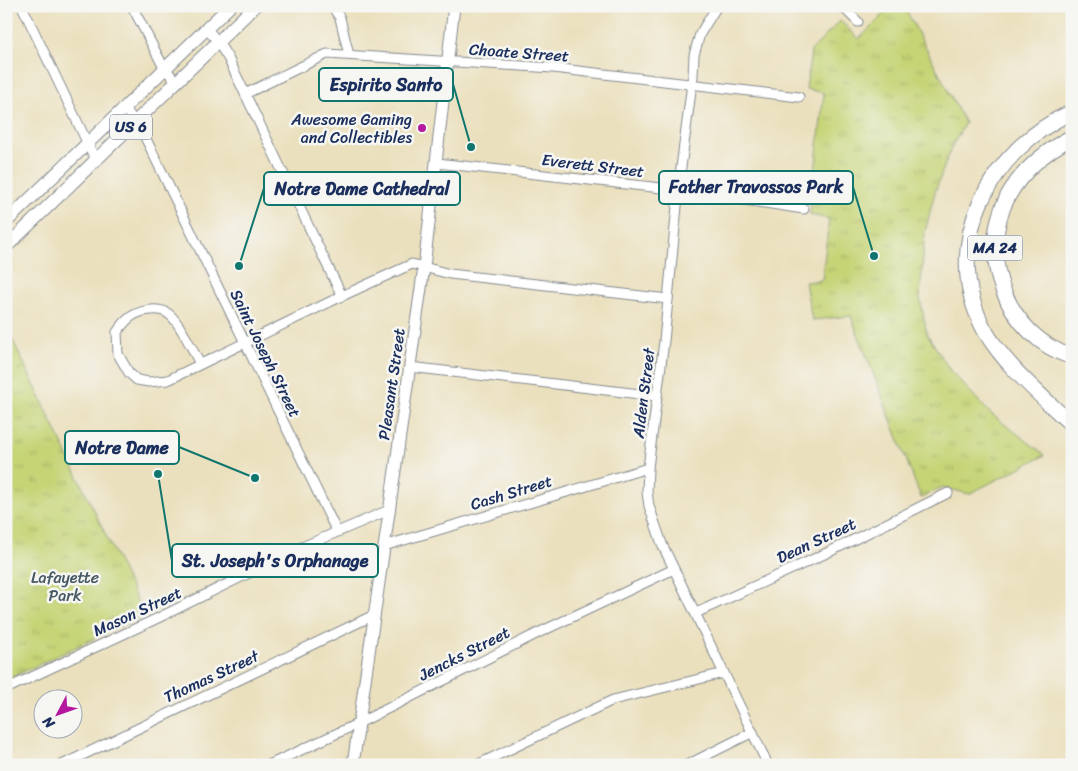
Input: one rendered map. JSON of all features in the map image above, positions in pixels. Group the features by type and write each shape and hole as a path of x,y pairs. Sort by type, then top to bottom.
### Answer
{"highway":[{"path":"1072,112 1047,125 1030,137 1002,165 976,210 971,227 967,259 974,307 990,339 1011,365 1072,425"},
{"name":"MA 24","path":"1072,137 1038,160 1014,187 999,218 996,230 995,254 998,276 1004,295 1021,322 1046,344 1072,357"}],"main road":[{"name":"US 6","path":"6,222 231,6"},
{"name":"US 6","path":"6,247 255,6"},
{"name":"Pleasant Street","path":"353,765 424,267 454,6"}],"street":[{"path":"22,6 96,160"},
{"path":"132,6 165,69 176,82"},
{"path":"231,6 242,18"},
{"path":"332,6 340,18 350,55"},
{"name":"Alden Street","path":"717,6 703,28 696,45 658,396 648,468 647,492 651,513 662,544 768,765"},
{"path":"842,6 858,22"},
{"path":"207,28 228,58 342,296"},
{"name":"Choate Street","path":"245,94 327,54 553,68 799,97"},
{"name":"Saint Joseph Street","path":"125,108 145,136 337,532"},
{"name":"Everett Street","path":"437,163 679,190 804,209"},
{"path":"200,364 187,340 169,314 156,310 140,312 127,319 117,332 118,354 129,373 137,380 149,382 168,380 200,364 244,342 412,264 450,274 668,298"},
{"path":"410,367 658,396"},
{"name":"Cash Street","path":"384,546 648,468"},
{"name":"Dean Street","path":"696,612 831,551 948,493"},
{"name":"Mason Street","path":"6,689 158,618 302,547 389,510"},
{"name":"Jencks Street","path":"269,765 359,723 538,633 674,569"},
{"name":"Thomas Street","path":"62,765 374,615"},
{"path":"478,765 613,700 724,673"},
{"path":"688,765 753,732"}],"green space":[{"path":"892,6 904,6 965,123 951,148 935,192 925,232 920,298 927,334 950,370 990,413 1045,455 969,494 942,487 921,498 851,316 812,320 805,282 822,280 829,219 810,215 824,93 806,89 811,51 840,21 859,39"},
{"name":"Lafayette Park","path":"6,326 144,615 6,680"}],"place":[{"name":"Awesome Gaming and Collectibles","path":"422,128"},
{"name":"Espirito Santo","path":"471,147"},
{"name":"Father Travossos Park","path":"874,256"},
{"name":"Notre Dame Cathedral","path":"239,266"},
{"name":"St. Joseph's Orphanage","path":"158,474"},
{"name":"Notre Dame","path":"255,478"}]}
